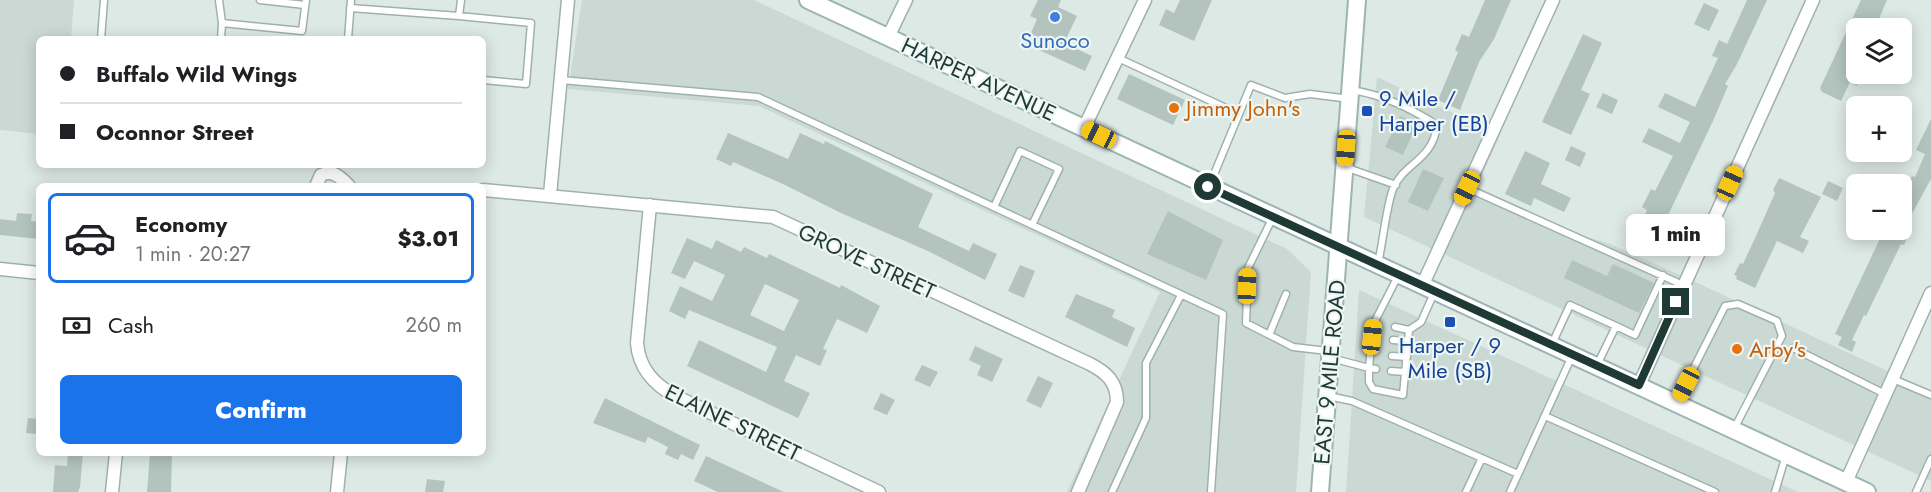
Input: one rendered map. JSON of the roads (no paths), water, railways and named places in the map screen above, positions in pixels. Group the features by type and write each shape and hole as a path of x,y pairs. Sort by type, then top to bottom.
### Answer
{"main road":[{"name":"EAST 9 MILE ROAD","path":"1320,492 1358,0"},
{"name":"HARPER AVENUE","path":"819,2 888,37 1208,187 1429,286 1867,492"}],"street":[{"path":"550,195 568,0"},
{"path":"888,37 906,0"},
{"path":"1084,128 1145,0"},
{"path":"1429,286 1467,188 1553,0"},
{"path":"1639,385 1813,0"},
{"path":"317,183 321,176 329,172 337,174 346,183"},
{"name":"GROVE STREET","path":"486,190 773,217 1100,369 1112,379 1117,390 1116,411 1078,492"},
{"name":"ELAINE STREET","path":"650,205 638,343 640,359 650,377 662,389 676,397 879,492"},
{"path":"0,269 36,273"},
{"path":"1846,482 1931,293"},
{"path":"112,492 116,456"},
{"path":"337,492 340,456"}],"lane":[{"path":"101,36 104,0"},
{"path":"219,0 221,36"},
{"path":"222,23 303,31 306,2 260,0"},
{"path":"348,36 351,0"},
{"path":"459,15 461,0"},
{"path":"350,8 459,15 531,23 526,84 486,80"},
{"path":"1118,58 1239,114"},
{"path":"561,80 758,97 1223,314 1211,492"},
{"path":"1208,187 1251,85 1285,98 1310,94 1371,93 1409,107 1437,125 1436,137 1423,158 1395,185 1378,263"},
{"path":"994,207 1020,151 1059,169 1032,225"},
{"path":"1345,167 1395,185"},
{"path":"1467,188 1683,285"},
{"path":"1273,216 1248,268 1246,323 1293,347 1331,355 1377,369"},
{"path":"1399,273 1376,326 1374,354 1369,368 1369,382 1373,389 1403,395 1409,330"},
{"path":"1552,345 1570,305 1635,335 1663,275"},
{"path":"1395,327 1409,330 1421,322 1429,286"},
{"path":"1269,335 1286,294"},
{"path":"1112,492 1146,418 1146,363 1181,295"},
{"path":"1676,403 1725,306 1738,304 1776,321 1782,336 1733,430"},
{"path":"1597,366 1616,326"},
{"path":"1393,340 1408,341"},
{"path":"1793,348 1886,394"},
{"path":"1510,492 1573,354"},
{"path":"1392,356 1407,357"},
{"path":"1391,371 1405,372"},
{"path":"1893,379 1931,395"},
{"path":"1327,396 1352,401 1481,460 1518,474"},
{"path":"1545,416 1715,492"},
{"path":"1775,492 1787,454"},
{"path":"1916,492 1931,459"},
{"path":"1466,492 1481,460"}],"place":[{"name":"Sunoco","path":"1055,17"},
{"name":"Jimmy John's","path":"1174,108"},
{"name":"9 Mile / Harper (EB)","path":"1367,111"},
{"name":"Harper / 9 Mile (SB)","path":"1450,322"},
{"name":"Arby's","path":"1737,349"}]}
